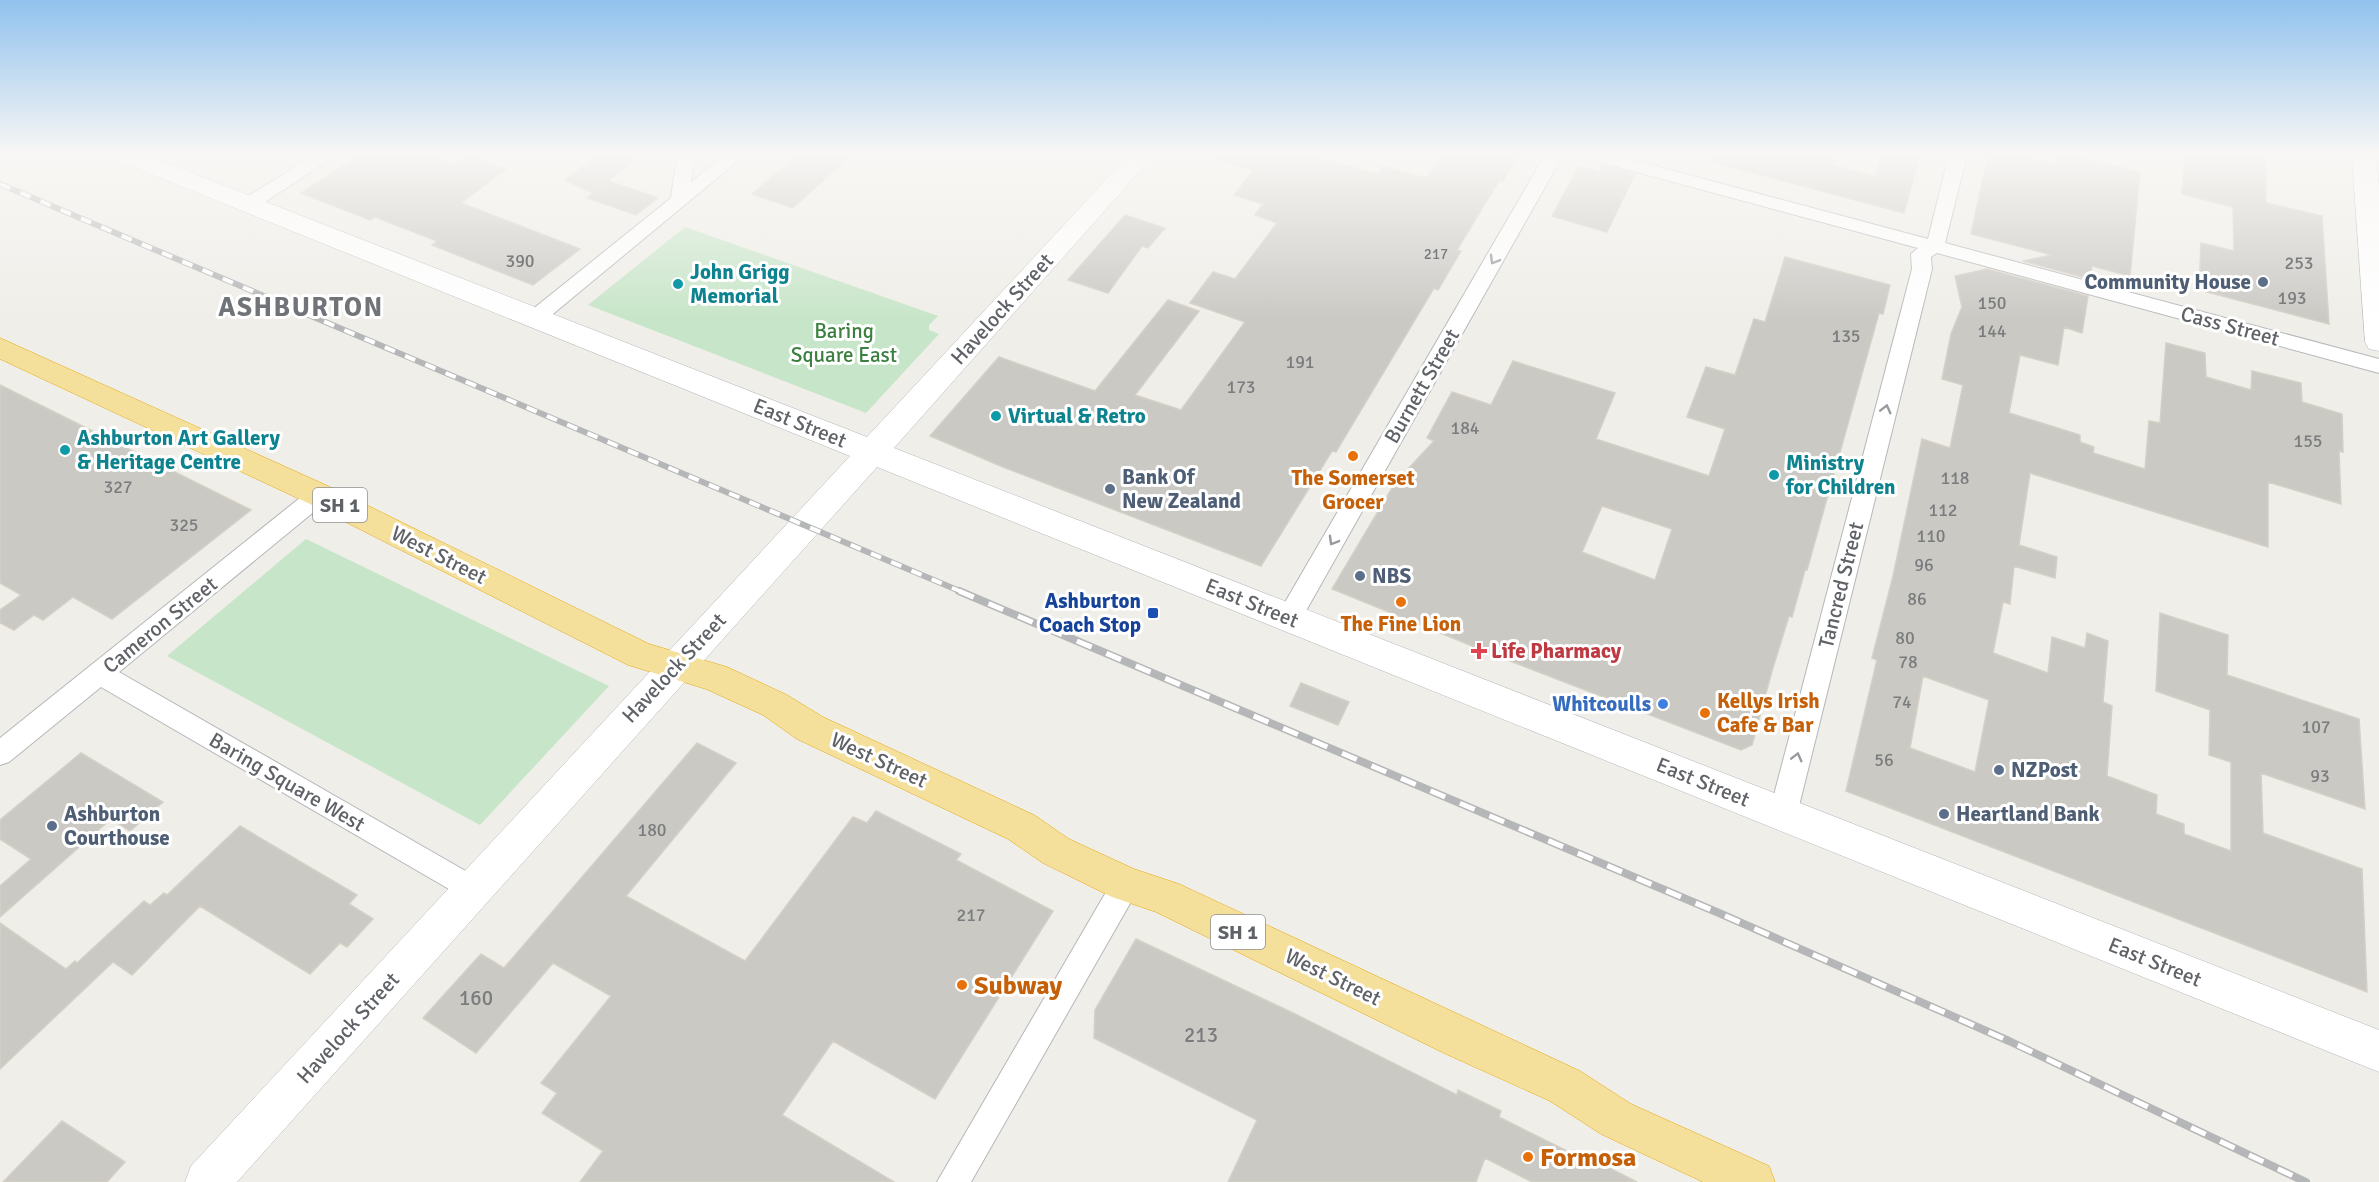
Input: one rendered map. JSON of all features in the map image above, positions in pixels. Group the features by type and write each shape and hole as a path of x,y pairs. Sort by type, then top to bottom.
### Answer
{"highway":[{"name":"West Street","path":"4,356 319,495 640,655 715,677 775,705 810,728 1020,827 1056,851 1126,884 1165,897 1461,1039 1565,1086 1700,1171 1753,1182"}],"main road":[{"name":"East Street","path":"264,210 2379,1051"},
{"name":"Havelock Street","path":"207,1182 1092,210"},
{"path":"2368,210 2379,342"}],"street":[{"path":"535,318 668,210"},
{"name":"Burnett Street","path":"1289,618 1522,210"},
{"name":"Cass Street","path":"1798,210 2379,366"},
{"name":"Tancred Street","path":"1783,814 1922,269 1921,254 1935,247 1944,210"},
{"name":"Cameron Street","path":"0,754 319,495"},
{"name":"Baring Square West","path":"100,674 473,890"},
{"path":"952,1182 1126,884"}],"green space":[{"name":"Baring Square East","path":"685,227 938,316 929,325 929,330 939,334 866,413 588,305"},
{"path":"306,539 609,686 480,825 167,656"}],"building":[{"path":"345,210 480,210 580,249 533,285 432,245 437,241 375,217 370,220"},
{"path":"622,210 642,210 636,215"},
{"path":"1259,210 1481,210 1457,250 1461,251 1438,290 1434,288 1336,452 1332,451 1261,566 1003,467 930,436 999,357 1095,391 1168,300 1199,311 1135,395 1181,410 1245,322 1190,303 1213,272 1235,279 1277,223 1255,215"},
{"path":"1555,210 1618,210 1607,232 1552,216"},
{"path":"1976,210 2136,210 2130,276 2092,266 2090,279 2023,261 2052,255 1971,234"},
{"path":"2233,210 2297,210 2322,216 2329,324 2199,290 2201,243 2234,251"},
{"path":"1125,215 1165,228 1148,248 1142,246 1108,293 1068,280"},
{"path":"1785,257 1890,285 1883,314 1879,313 1807,570 1805,570 1792,617 1789,616 1752,745 1741,750 1492,654 1332,589 1395,483 1434,441 1427,438 1452,392 1491,405 1513,361 1615,393 1596,439 1709,476 1725,429 1687,417 1706,367 1735,375 1754,319 1765,322","holes":["1602,506 1672,529 1655,580 1582,552"]},
{"path":"1987,269 2088,296 2082,333 2064,327 2058,365 2020,355 2009,413 2080,435 2080,442 2094,447 2093,453 2145,469 2149,421 2160,423 2166,343 2205,353 2206,377 2251,390 2252,371 2301,383 2302,402 2342,414 2343,452 2339,451 2341,504 2268,482 2268,547 2030,473 2019,545 2057,557 2055,578 2014,566 2010,604 2003,602 1993,653 2048,673 2052,637 2085,648 2087,633 2108,641 2103,702 2112,706 2107,776 2157,795 2156,814 2184,824 2184,834 2231,851 2231,762 2209,755 2210,710 2156,691 2160,613 2228,635 2227,675 2359,719 2365,809 2261,773 2263,833 2362,869 2367,992 1846,791 1877,660 1872,658 1893,576 1922,439 1950,448 1963,385 1942,379 1951,334 1962,307 1955,276","holes":["1923,676 1989,700 1975,772 1910,748"]},
{"name":"Ashburton Art Gallery & Heritage Centre","path":"0,385 251,510 112,619 73,597 43,620 34,615 14,630 0,623 0,610 21,595 0,583"},
{"path":"1301,683 1349,702 1338,725 1290,706"},
{"path":"697,743 736,763 626,896 745,961 853,817 867,823 876,811 961,854 956,860 1053,911 935,1099 833,1041 782,1115 894,1182 580,1182 603,1151 542,1113 557,1093 541,1083 611,996 553,963 476,1053 423,1018 481,954 504,968"},
{"name":"Ashburton Courthouse","path":"81,753 163,802 130,831 111,819 0,917 0,886 31,859 0,839 0,820"},
{"path":"240,826 357,895 349,904 373,919 347,947 340,943 310,974 200,906 132,975 113,962 0,1069 0,923 66,969 75,961 77,963 144,901 150,905 164,893 167,895"},
{"path":"1136,939 1293,1013 1457,1095 1458,1090 1501,1111 1499,1117 1573,1154 1574,1150 1637,1182 1532,1182 1485,1158 1476,1182 1228,1182 1257,1120 1094,1038 1095,1010"},
{"path":"62,1121 125,1162 107,1182 3,1182"}],"railway":[{"path":"62,210 962,592"},
{"path":"959,591 1719,913 2009,1041 2306,1182"}],"place":[{"name":"Community House","path":"2263,282"},
{"name":"John Grigg Memorial","path":"678,284"},
{"name":"Virtual & Retro","path":"996,416"},
{"name":"Ashburton Art Gallery & Heritage Centre","path":"65,450"},
{"name":"The Somerset Grocer","path":"1353,456"},
{"name":"Ministry for Children","path":"1774,475"},
{"name":"Bank Of New Zealand","path":"1110,489"},
{"name":"NBS","path":"1360,576"},
{"name":"The Fine Lion","path":"1401,602"},
{"name":"Ashburton Coach Stop","path":"1153,613"},
{"name":"Life Pharmacy","path":"1479,651"},
{"name":"Whitcoulls","path":"1663,704"},
{"name":"Kellys Irish Cafe & Bar","path":"1705,713"},
{"name":"NZPost","path":"1999,770"},
{"name":"Heartland Bank","path":"1944,814"},
{"name":"Ashburton Courthouse","path":"52,826"},
{"name":"Subway","path":"962,985"},
{"name":"Formosa","path":"1528,1157"}],"district":[{"name":"ASHBURTON","path":"301,307"}]}
